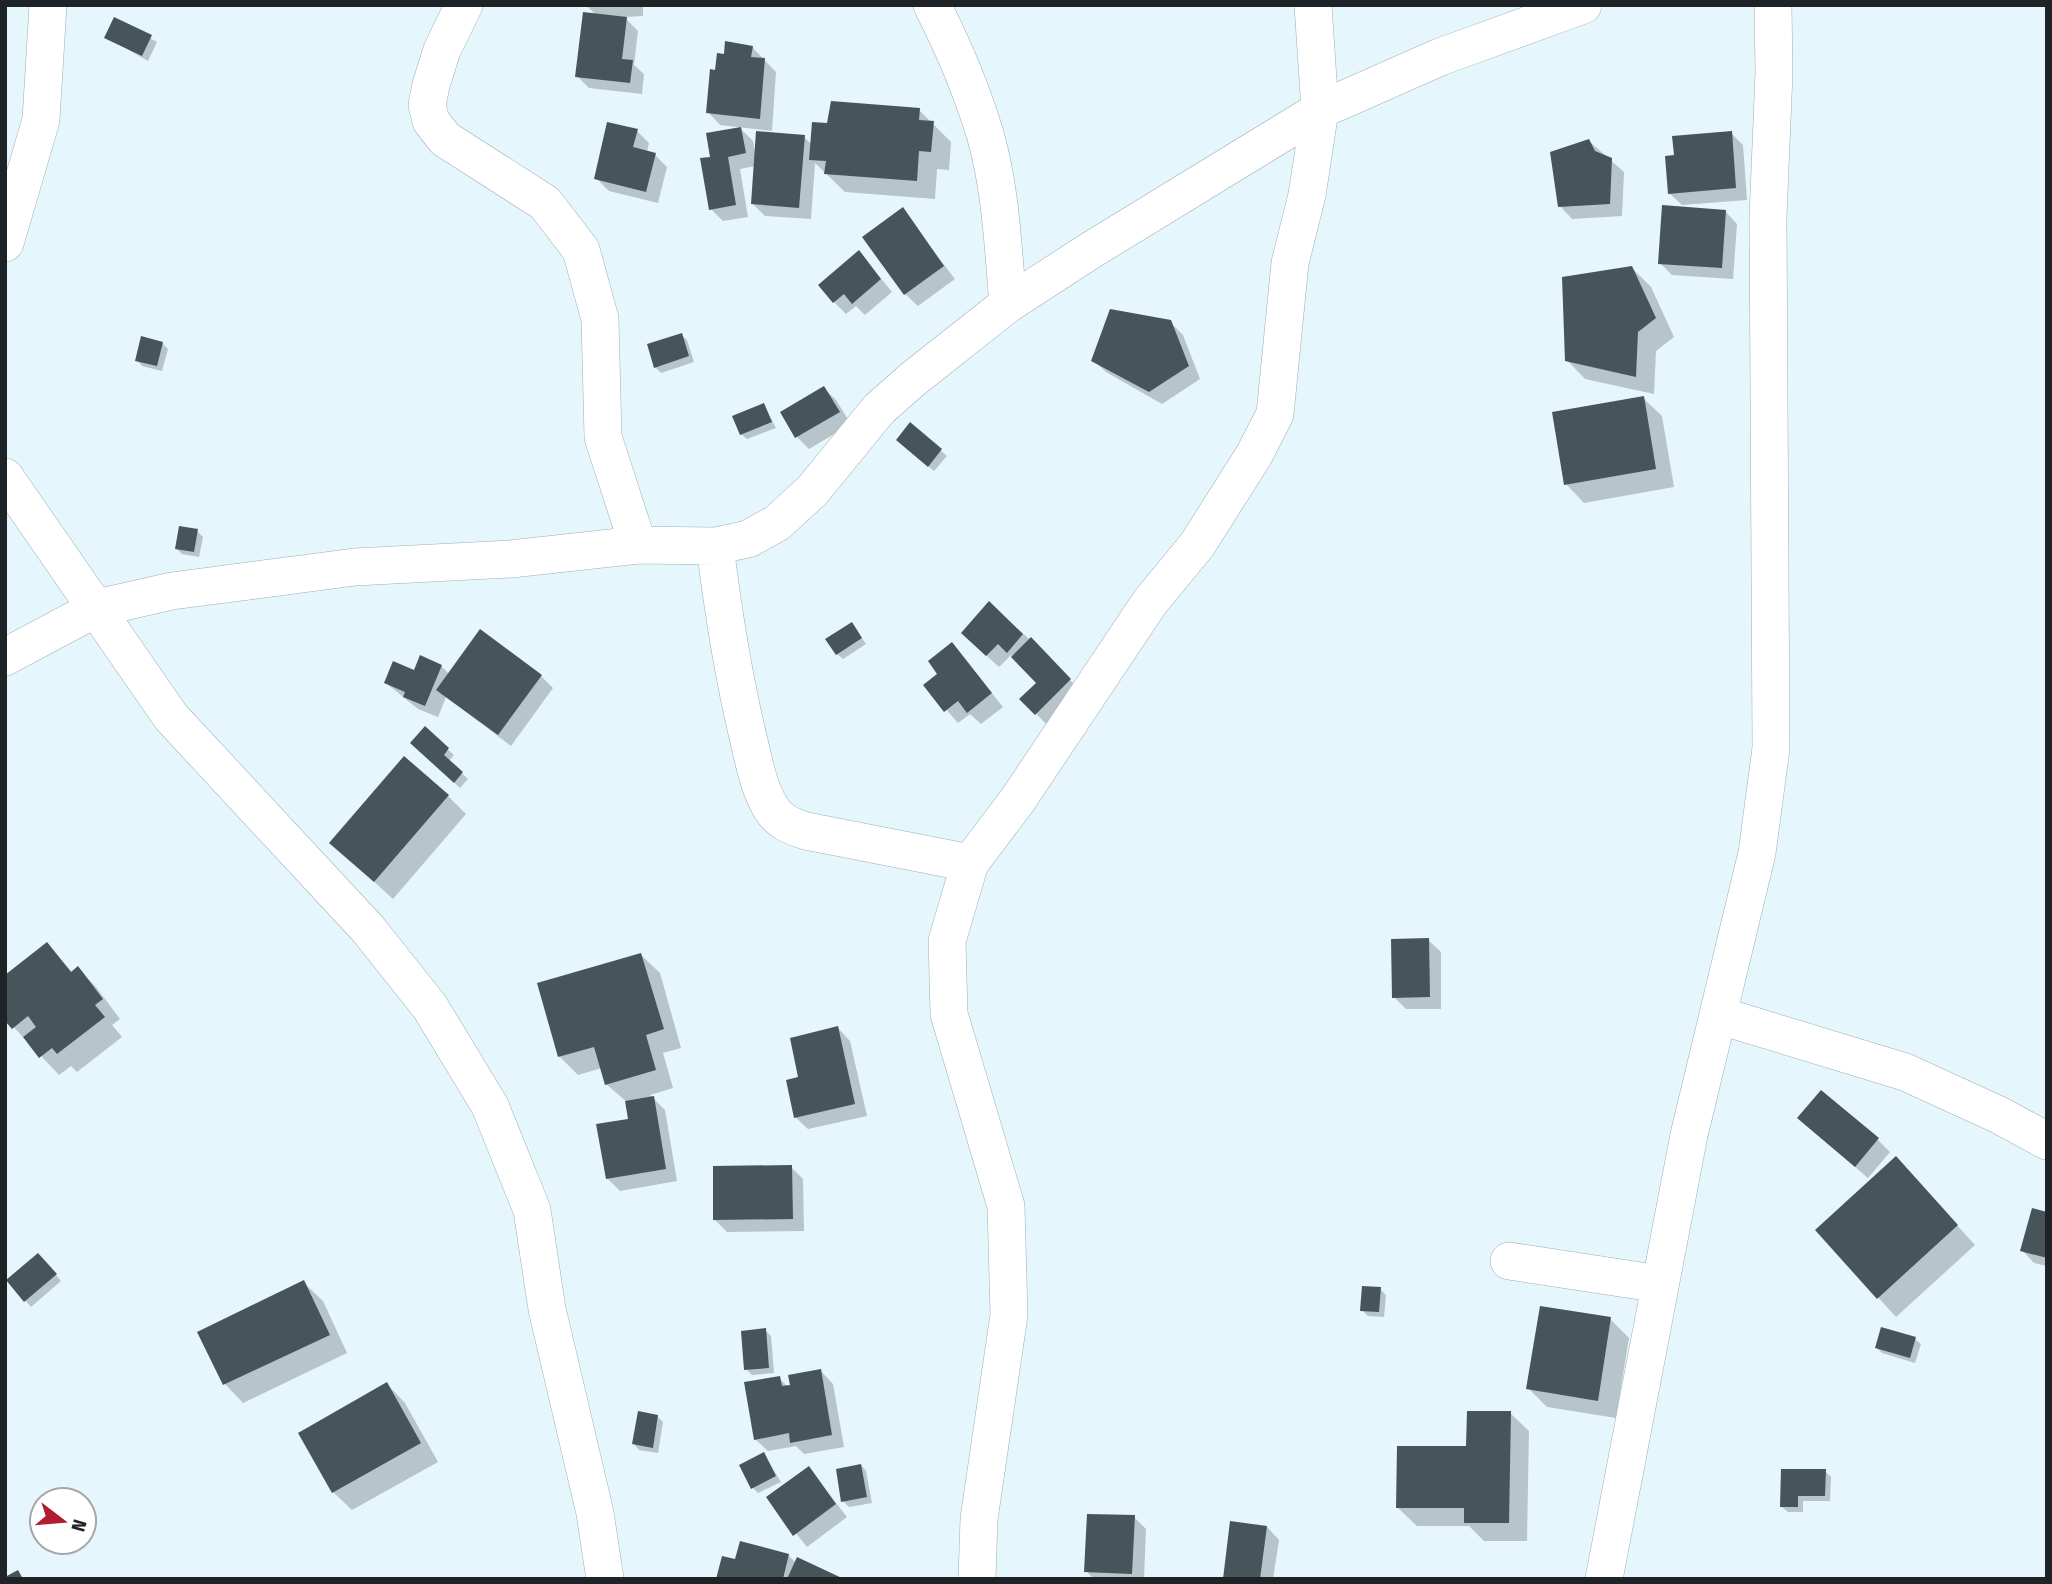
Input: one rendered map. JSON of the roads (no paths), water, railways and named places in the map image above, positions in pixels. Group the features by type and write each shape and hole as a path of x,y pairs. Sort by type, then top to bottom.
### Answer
{"street":[{"path":"5,243 41,120 48,5"},
{"path":"464,5 442,50 430,85 427,105 431,121 445,139 545,202 581,250 600,319 603,437 638,545"},
{"path":"932,5 948,35 985,135 1001,213 1008,304"},
{"path":"977,1579 979,1519 1009,1315 1006,1206 949,1014 947,941 970,863 1017,801 1150,602 1197,545 1254,455 1275,414 1290,264 1307,195 1320,110 1313,5"},
{"path":"5,657 97,608 172,591 355,567 511,559 638,545 715,546 748,539 777,523 813,491 880,409 1008,304 1191,187 1320,110 1440,57 1583,5"},
{"path":"1604,1579 1689,1135 1721,1016 1757,853 1771,748 1768,217 1774,72 1773,5"},
{"path":"5,477 171,717 376,938 429,1007 490,1106 532,1210 548,1309 595,1513 605,1579"},
{"path":"715,546 724,620 742,712 760,786 772,810 786,824 806,831 970,863"},
{"path":"1721,1016 1905,1072 1999,1115 2047,1141"},
{"path":"1509,1261 1660,1284"}]}
